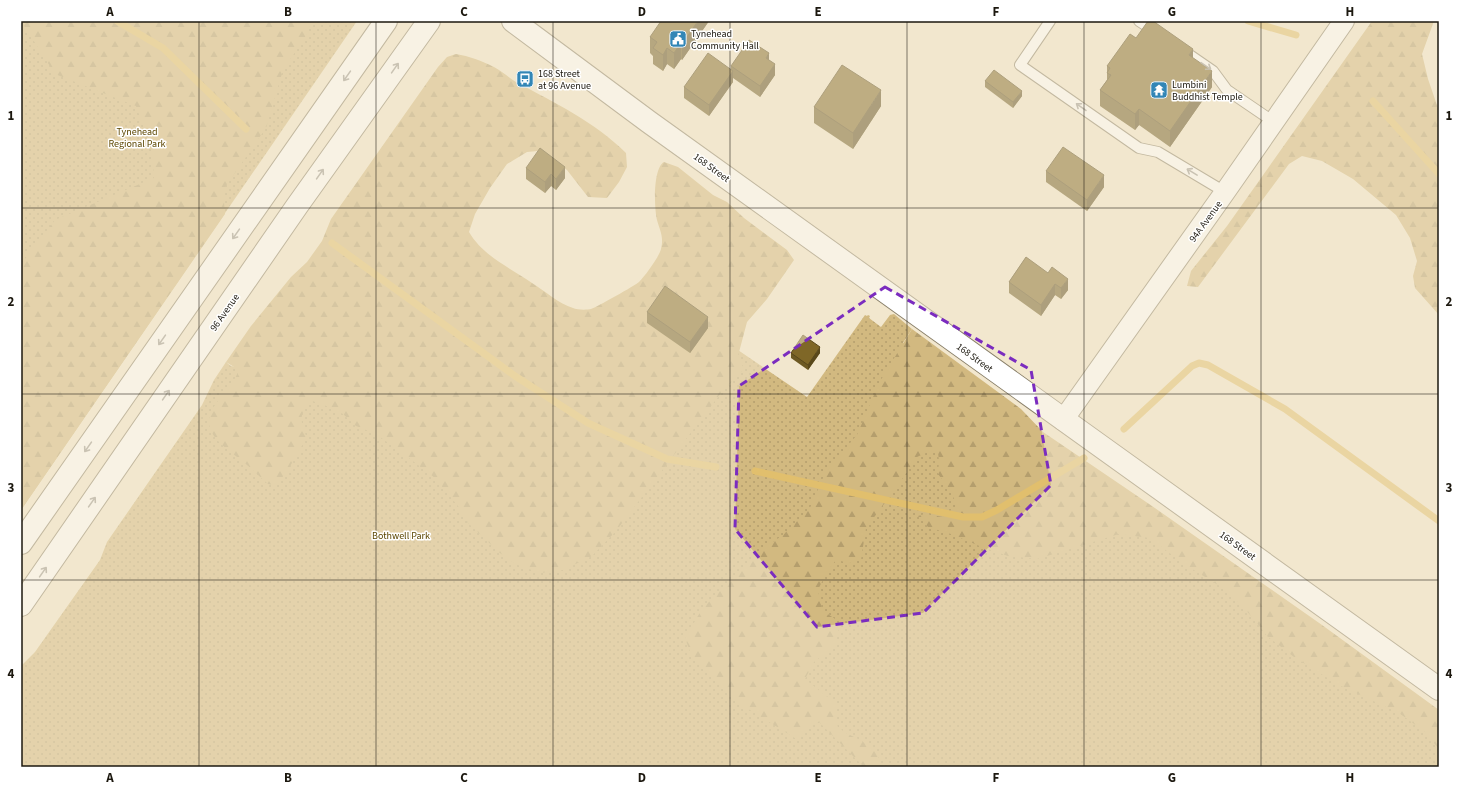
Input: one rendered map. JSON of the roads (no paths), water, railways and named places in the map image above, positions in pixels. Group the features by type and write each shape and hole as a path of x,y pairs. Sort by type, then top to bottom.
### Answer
{"main road":[{"path":"21,543 386,21"},
{"name":"96 Avenue","path":"21,605 292,213 428,21"},
{"name":"168 Street","path":"513,21 649,122 1439,688"}],"street":[{"name":"94A Avenue","path":"1063,420 1344,21"}],"lane":[{"path":"1050,21 1020,65 1139,148 1158,152 1225,192"},
{"path":"1139,21 1164,38"},
{"path":"1176,46 1213,71 1226,90 1274,122"}],"waterway":[{"path":"117,21 163,48 246,129"},
{"path":"1248,21 1296,35"},
{"path":"1373,101 1439,174"},
{"path":"332,243 515,376 588,423 667,459 716,467"},
{"path":"1124,429 1192,366 1199,363 1208,365 1285,409 1439,521"},
{"path":"755,471 963,517 982,517 997,510 1084,458"}],"place":[{"name":"Tynehead Community Hall","path":"678,39"},
{"name":"168 Street at 96 Avenue","path":"525,79"},
{"name":"Lumbini Buddhist Temple","path":"1159,90"}],"park label":[{"name":"Tynehead Regional Park","path":"137,136"},
{"name":"Bothwell Park","path":"401,535"}]}
